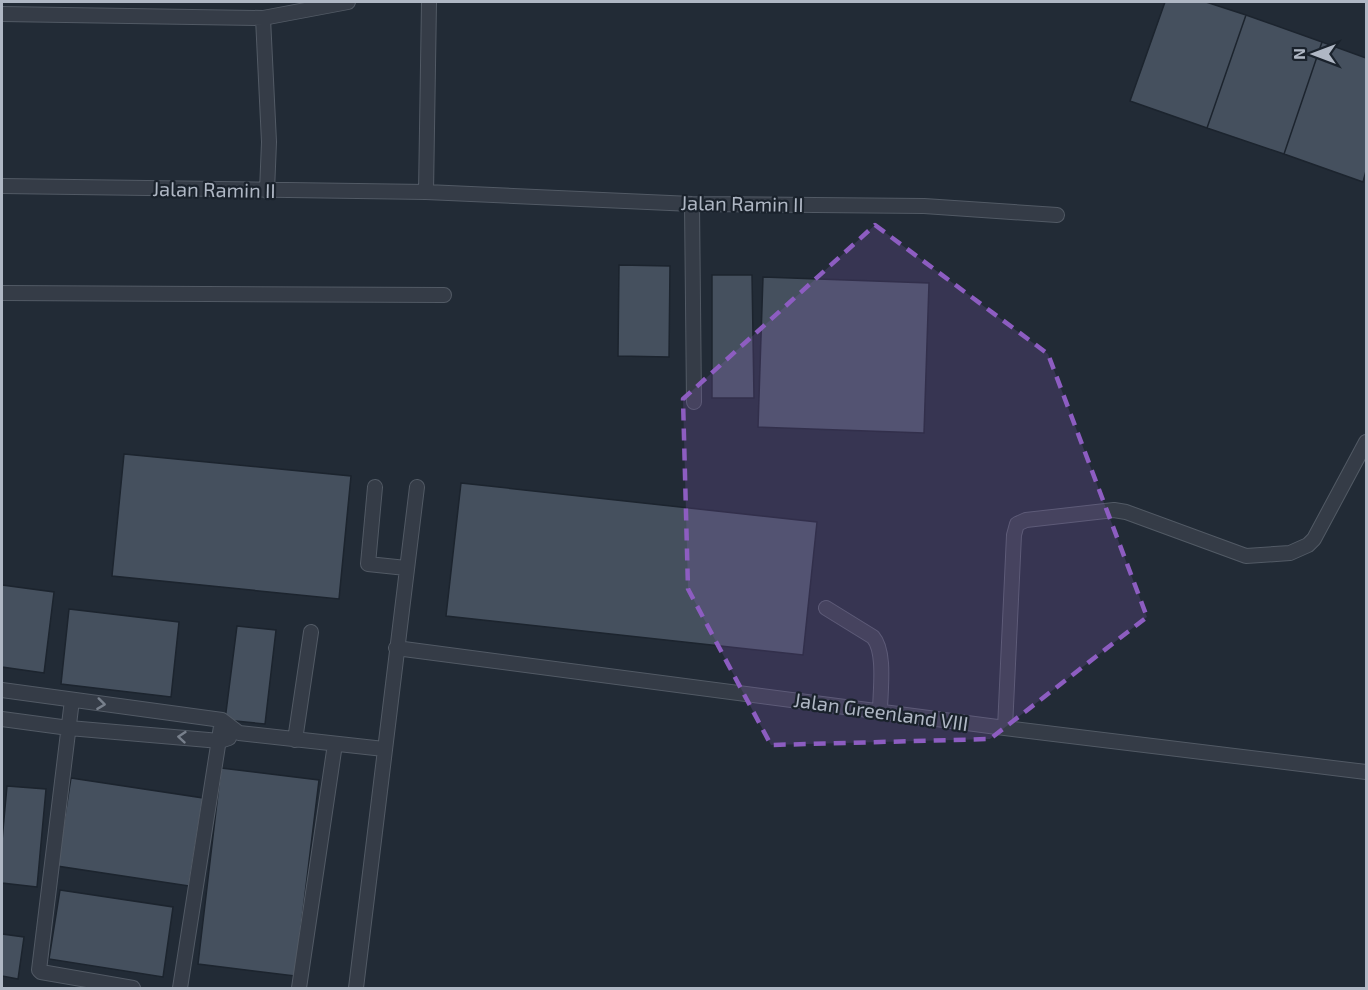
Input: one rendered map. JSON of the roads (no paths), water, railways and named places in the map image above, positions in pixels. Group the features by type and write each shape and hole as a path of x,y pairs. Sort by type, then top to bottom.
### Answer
{"lane":[{"path":"2,14 263,18 348,2"},
{"path":"426,192 429,2"},
{"path":"263,18 269,142 267,191"},
{"name":"Jalan Ramin II","path":"2,186 426,192 692,204 924,206 1057,214"},
{"path":"692,204 694,402"},
{"path":"2,293 444,295"},
{"path":"1005,728 1014,535 1017,524 1026,520 1114,510 1126,512 1246,556 1290,553 1308,545 1314,539 1366,442"},
{"path":"375,487 368,564 406,568"},
{"path":"356,988 417,487"},
{"path":"826,608 873,637 878,644 881,672 880,712"},
{"path":"295,740 311,632"},
{"name":"Jalan Greenland VIII","path":"396,648 1005,728 1366,772"},
{"path":"2,690 222,720 239,733"},
{"path":"72,700 39,970 133,988"},
{"path":"2,719 69,728 220,741 239,733 384,749"},
{"path":"180,988 222,720"},
{"path":"299,988 335,744"}]}
